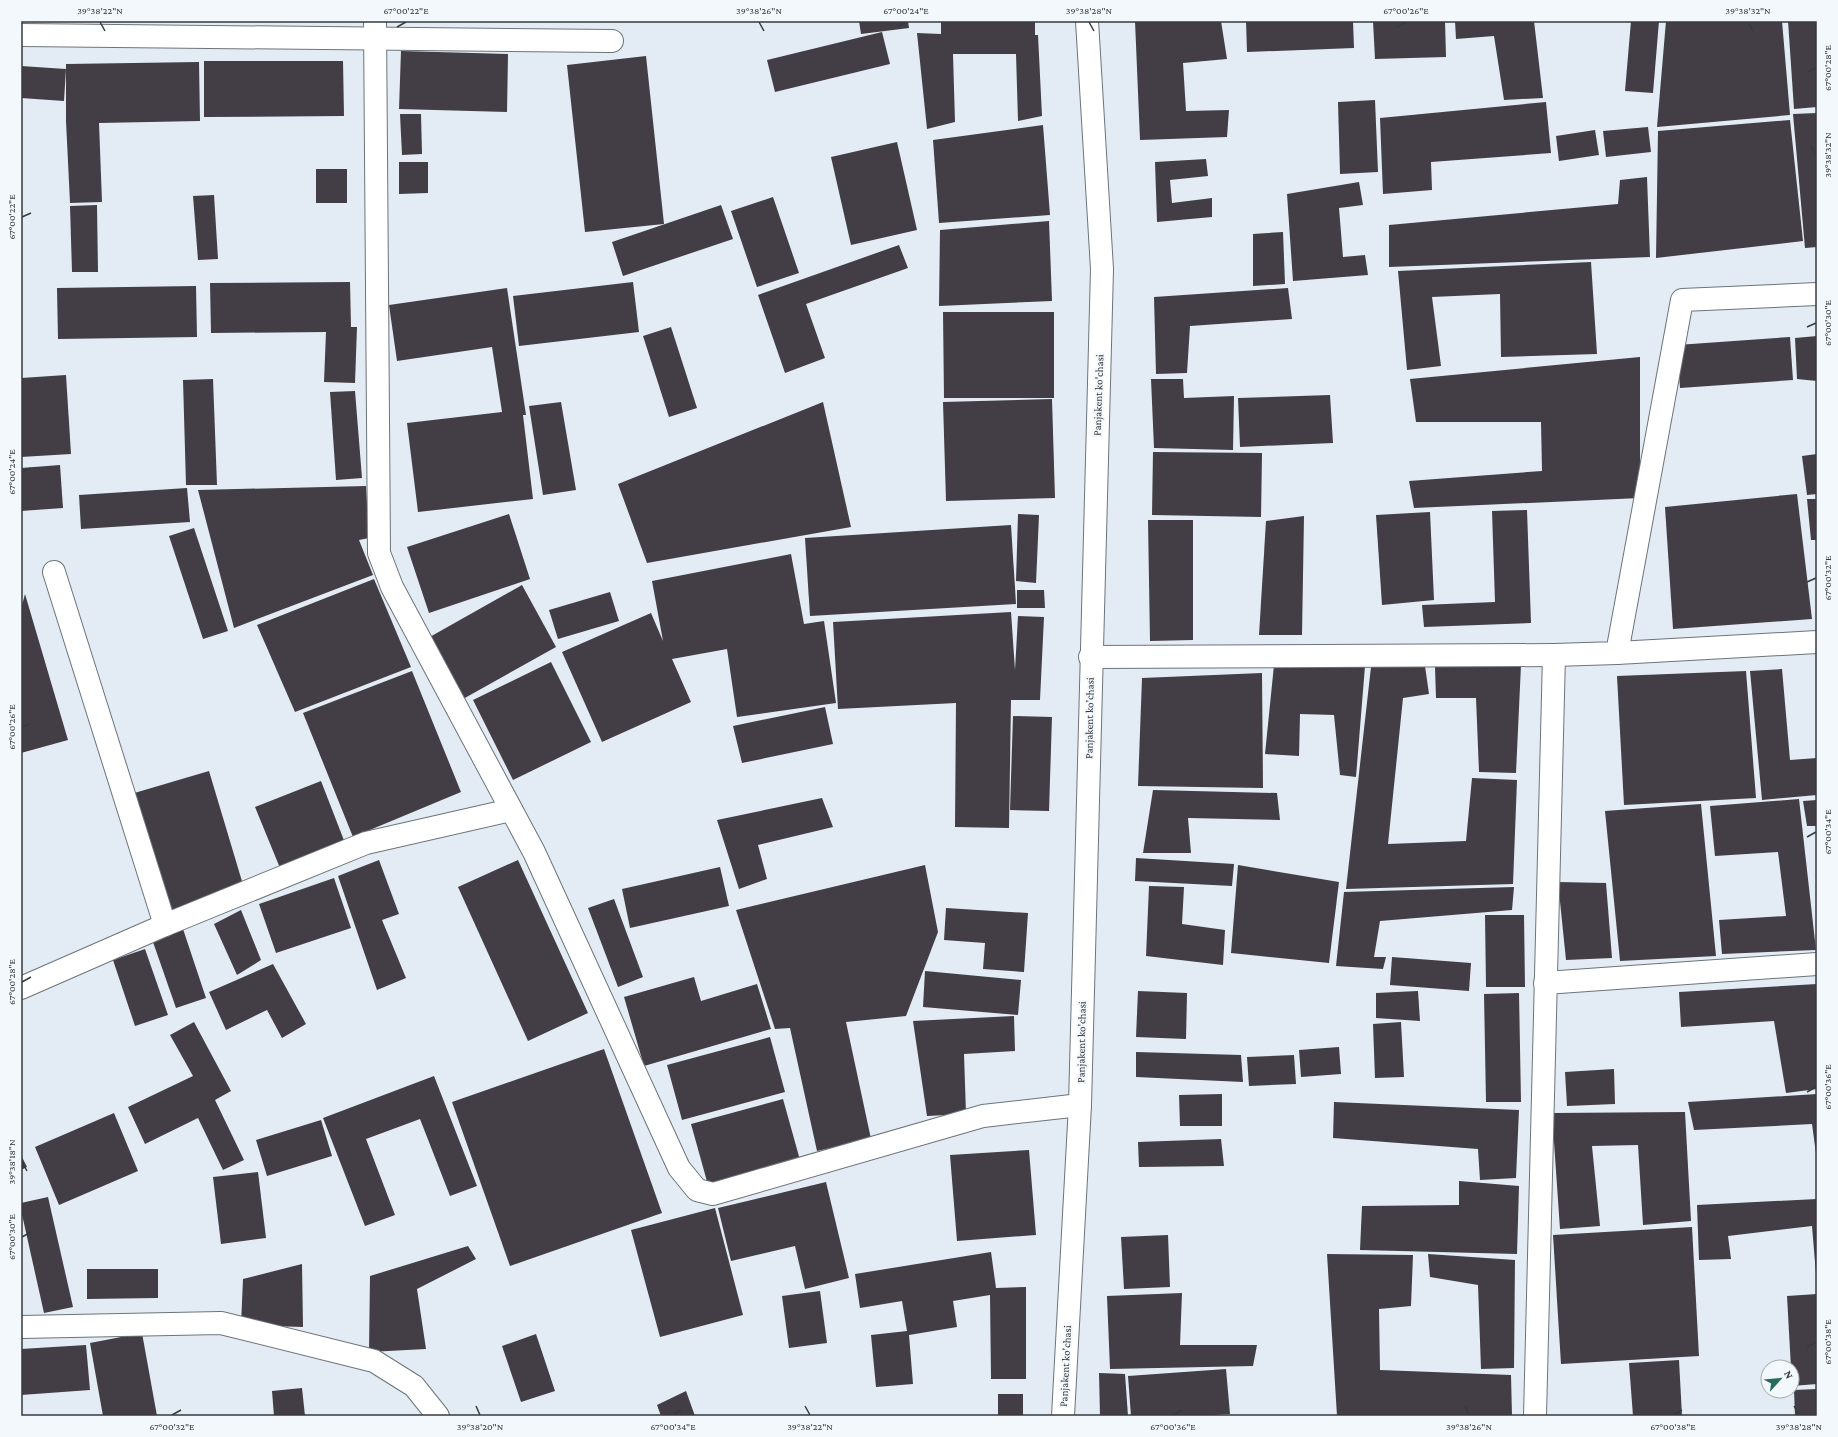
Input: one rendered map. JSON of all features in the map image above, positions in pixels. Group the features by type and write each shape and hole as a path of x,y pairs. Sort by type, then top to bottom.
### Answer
{"street":[{"name":"Panjakent ko'chasi","path":"1063,1416 1080,1106 1090,657 1102,269 1087,21"},
{"path":"21,35 375,30 612,41"},
{"path":"375,30 379,553 392,586 534,852 679,1168 697,1190 713,1194 983,1116 1080,1106"},
{"path":"1617,653 1682,300 1817,294"},
{"path":"54,572 165,925"},
{"path":"1090,657 1554,655 1817,642"},
{"path":"1535,1416 1554,655"},
{"path":"21,988 165,925 366,844 511,810"},
{"path":"1545,983 1817,964"},
{"path":"21,1327 221,1323 374,1361 414,1386 438,1416"}],"building":[{"path":"859,21 908,21 909,28 861,34"},
{"path":"941,21 1035,21 1035,35 1038,35 1042,116 1018,121 1016,54 953,54 955,122 927,129 917,33 941,34"},
{"path":"1135,21 1221,21 1227,59 1183,63 1186,111 1229,110 1227,137 1140,140"},
{"path":"1246,21 1353,21 1354,48 1247,52"},
{"path":"1373,21 1445,21 1446,57 1375,59"},
{"path":"1455,21 1534,21 1543,98 1504,100 1494,36 1456,39"},
{"path":"1631,21 1659,21 1653,93 1625,91"},
{"path":"1666,21 1782,21 1790,115 1657,127"},
{"path":"1788,21 1817,21 1817,107 1794,109"},
{"path":"882,32 890,64 775,92 767,60"},
{"path":"401,51 508,54 507,112 399,109"},
{"path":"646,56 664,224 585,232 567,65"},
{"path":"204,61 343,61 344,116 204,117"},
{"path":"199,62 200,121 99,123 102,202 70,203 66,121 66,64"},
{"path":"21,66 66,69 64,101 21,98"},
{"path":"1375,100 1378,172 1340,174 1338,102"},
{"path":"1546,102 1551,153 1431,162 1432,190 1383,194 1380,118"},
{"path":"1817,113 1817,247 1805,248 1793,114"},
{"path":"400,114 421,114 422,154 402,155"},
{"path":"1790,120 1803,241 1656,258 1658,131"},
{"path":"1043,125 1050,215 939,223 933,140"},
{"path":"1648,127 1651,152 1606,157 1603,131"},
{"path":"1595,130 1599,155 1559,161 1556,136"},
{"path":"897,142 917,230 851,245 831,157"},
{"path":"1206,159 1208,176 1170,180 1172,203 1212,198 1212,217 1157,222 1155,162"},
{"path":"399,162 428,162 428,193 399,194"},
{"path":"316,169 347,169 347,203 316,203"},
{"path":"1647,177 1650,257 1389,267 1389,225 1618,204 1620,180"},
{"path":"1359,182 1363,205 1339,208 1343,257 1365,255 1368,275 1293,281 1287,194"},
{"path":"214,195 218,259 198,260 193,196"},
{"path":"773,197 799,273 757,287 731,211"},
{"path":"97,205 98,272 72,272 70,206"},
{"path":"721,205 733,239 623,276 612,242"},
{"path":"1049,221 1052,301 939,306 940,230"},
{"path":"1283,232 1285,284 1253,286 1253,234"},
{"path":"899,245 908,268 806,304 825,358 785,373 758,295"},
{"path":"1591,262 1597,354 1501,357 1500,294 1432,297 1441,366 1407,370 1398,271"},
{"path":"350,282 351,327 357,327 355,383 324,382 326,332 211,333 210,283"},
{"path":"633,282 639,332 519,346 513,296"},
{"path":"196,286 197,337 58,339 57,288"},
{"path":"507,288 526,415 523,415 533,499 418,512 407,423 502,412 492,347 397,361 389,305"},
{"path":"1288,288 1292,319 1190,326 1187,373 1156,374 1154,297"},
{"path":"943,312 1054,312 1054,398 944,398"},
{"path":"671,327 697,408 669,417 643,336"},
{"path":"1817,336 1817,381 1797,379 1795,338"},
{"path":"1790,337 1793,380 1680,388 1677,345"},
{"path":"1640,357 1640,498 1414,508 1409,481 1542,471 1541,422 1416,422 1410,379"},
{"path":"66,375 71,454 21,457 21,378"},
{"path":"213,379 217,485 186,485 183,380"},
{"path":"1151,379 1183,379 1184,398 1234,396 1233,450 1154,448"},
{"path":"355,391 362,478 336,480 330,392"},
{"path":"1330,395 1333,443 1240,447 1238,398"},
{"path":"1052,399 1055,498 946,501 943,402"},
{"path":"561,402 576,490 543,495 529,406"},
{"path":"823,402 851,527 647,563 618,484"},
{"path":"1153,452 1262,453 1261,517 1152,515"},
{"path":"1817,454 1817,494 1807,495 1802,456"},
{"path":"60,465 63,508 21,511 21,468"},
{"path":"366,486 369,538 359,540 373,575 234,628 198,490"},
{"path":"187,488 190,522 81,529 79,495"},
{"path":"1797,494 1812,619 1673,629 1665,507"},
{"path":"1807,499 1817,499 1817,540 1811,540"},
{"path":"1527,510 1531,623 1424,627 1422,605 1495,602 1492,511"},
{"path":"1430,512 1434,600 1382,605 1376,515"},
{"path":"509,514 530,579 429,613 407,547"},
{"path":"1018,514 1039,515 1036,583 1016,581"},
{"path":"1304,516 1302,635 1259,635 1266,521"},
{"path":"1148,520 1193,520 1193,640 1150,641"},
{"path":"1011,525 1016,604 810,616 805,538"},
{"path":"194,528 228,631 203,639 169,536"},
{"path":"791,554 804,624 824,621 836,703 737,717 727,649 672,659 691,702 602,742 562,652 651,613 663,641 652,581"},
{"path":"374,579 411,667 295,712 257,625"},
{"path":"522,585 556,647 463,699 428,638"},
{"path":"1017,590 1044,590 1045,608 1017,608"},
{"path":"610,592 619,621 558,639 549,610"},
{"path":"25,594 68,740 21,753 21,609"},
{"path":"1011,612 1015,670 1018,616 1044,617 1040,700 1011,700 1009,828 955,827 956,703 838,709 833,622"},
{"path":"551,662 591,742 513,780 473,700"},
{"path":"1274,665 1365,666 1356,777 1340,775 1334,715 1300,714 1299,756 1265,754"},
{"path":"1521,665 1516,773 1479,772 1476,698 1436,698 1435,667"},
{"path":"1425,666 1429,694 1403,698 1388,844 1466,841 1472,778 1517,780 1513,884 1346,889 1371,667"},
{"path":"1782,669 1790,760 1817,758 1817,795 1762,800 1750,671"},
{"path":"412,671 461,792 353,837 303,713"},
{"path":"1746,671 1756,798 1624,805 1617,676"},
{"path":"1262,673 1263,788 1138,786 1142,678"},
{"path":"825,707 833,744 742,763 733,726"},
{"path":"1013,716 1052,717 1049,811 1010,810"},
{"path":"209,771 244,888 167,911 131,794"},
{"path":"321,781 345,843 280,868 255,807"},
{"path":"1153,790 1277,793 1280,820 1188,818 1191,853 1143,853"},
{"path":"822,798 833,827 758,845 767,879 739,889 717,820"},
{"path":"1799,799 1816,950 1722,954 1719,920 1786,916 1778,852 1715,856 1710,806"},
{"path":"1817,800 1817,826 1807,826 1803,801"},
{"path":"1701,804 1716,956 1620,961 1605,811"},
{"path":"1136,858 1234,864 1232,886 1135,881"},
{"path":"379,860 399,914 382,920 406,978 377,990 338,876"},
{"path":"518,860 588,1013 528,1041 458,887"},
{"path":"925,865 938,932 906,1016 846,1022 871,1139 817,1151 790,1028 775,1029 736,910"},
{"path":"1238,865 1339,882 1329,963 1231,953"},
{"path":"720,867 729,906 630,928 622,889"},
{"path":"334,878 351,928 276,953 259,904"},
{"path":"1558,882 1606,883 1612,958 1566,960"},
{"path":"1149,886 1184,887 1182,924 1225,930 1223,965 1146,956"},
{"path":"1514,887 1512,910 1380,921 1374,957 1386,957 1383,969 1336,966 1344,892"},
{"path":"614,899 643,977 618,987 588,908"},
{"path":"946,908 1028,913 1024,972 983,969 985,943 944,940"},
{"path":"241,910 261,960 237,975 214,924"},
{"path":"1485,915 1524,915 1525,987 1486,987"},
{"path":"183,929 206,998 176,1008 153,942"},
{"path":"145,949 168,1015 135,1026 113,960"},
{"path":"1392,957 1471,963 1469,991 1390,985"},
{"path":"273,964 306,1024 282,1038 267,1010 226,1030 209,992"},
{"path":"925,971 1021,980 1018,1015 923,1007"},
{"path":"694,977 701,1001 757,984 771,1029 644,1066 624,997"},
{"path":"1817,984 1817,1089 1786,1093 1774,1021 1681,1027 1679,992"},
{"path":"1138,991 1187,993 1186,1039 1136,1037"},
{"path":"1418,991 1420,1021 1376,1018 1376,993"},
{"path":"1519,993 1521,1102 1486,1102 1484,994"},
{"path":"1014,1016 1015,1051 964,1054 966,1114 927,1116 913,1021"},
{"path":"194,1022 231,1091 215,1100 244,1160 223,1170 198,1118 145,1144 128,1107 193,1076 170,1035"},
{"path":"1401,1022 1404,1077 1375,1078 1373,1024"},
{"path":"770,1037 785,1092 682,1120 667,1065"},
{"path":"1339,1047 1341,1074 1301,1077 1299,1050"},
{"path":"604,1049 662,1213 510,1266 452,1102"},
{"path":"1136,1052 1241,1055 1243,1082 1136,1077"},
{"path":"1294,1055 1296,1084 1249,1086 1247,1057"},
{"path":"1614,1069 1615,1104 1567,1106 1565,1072"},
{"path":"434,1076 477,1186 450,1196 420,1119 366,1139 395,1215 365,1226 323,1118"},
{"path":"1222,1094 1222,1126 1180,1126 1179,1095"},
{"path":"1817,1094 1817,1161 1812,1124 1694,1130 1688,1102"},
{"path":"783,1099 800,1160 708,1185 691,1124"},
{"path":"1334,1102 1519,1110 1516,1178 1480,1180 1478,1149 1333,1138"},
{"path":"1685,1112 1691,1221 1643,1225 1638,1145 1592,1146 1600,1226 1560,1229 1552,1113"},
{"path":"114,1113 138,1171 59,1205 35,1147"},
{"path":"321,1120 332,1156 267,1176 256,1140"},
{"path":"1221,1139 1224,1166 1139,1167 1138,1142"},
{"path":"1029,1150 1036,1235 957,1241 950,1155"},
{"path":"21,1155 27,1167 21,1170"},
{"path":"258,1172 266,1238 221,1244 213,1177"},
{"path":"1459,1181 1519,1186 1517,1254 1360,1250 1362,1206 1459,1205"},
{"path":"826,1182 849,1278 805,1289 795,1246 731,1261 718,1208"},
{"path":"48,1197 73,1307 44,1313 21,1210 21,1203"},
{"path":"1817,1199 1817,1286 1812,1226 1728,1236 1731,1259 1699,1260 1697,1205"},
{"path":"715,1208 743,1315 660,1337 631,1230"},
{"path":"1692,1227 1699,1356 1561,1364 1553,1235"},
{"path":"1168,1235 1170,1287 1124,1289 1121,1237"},
{"path":"468,1246 476,1259 417,1289 426,1349 369,1352 370,1276"},
{"path":"991,1252 996,1288 1026,1287 1026,1379 991,1379 990,1295 953,1301 957,1327 909,1335 913,1384 876,1387 871,1335 907,1331 902,1301 860,1308 855,1274"},
{"path":"1327,1254 1413,1255 1411,1306 1379,1309 1380,1370 1511,1375 1512,1416 1337,1416"},
{"path":"1428,1254 1515,1260 1514,1368 1481,1369 1478,1285 1430,1277"},
{"path":"302,1264 303,1327 241,1325 243,1279"},
{"path":"87,1269 158,1269 158,1298 87,1299"},
{"path":"820,1291 827,1343 789,1348 782,1296"},
{"path":"1182,1293 1180,1345 1257,1345 1253,1366 1110,1369 1107,1296"},
{"path":"1817,1294 1817,1384 1800,1385 1800,1359 1790,1359 1787,1296"},
{"path":"142,1333 157,1416 103,1416 90,1343"},
{"path":"536,1334 555,1391 521,1402 502,1346"},
{"path":"86,1345 90,1390 21,1395 21,1349"},
{"path":"1679,1360 1682,1416 1633,1416 1629,1363"},
{"path":"1226,1369 1230,1414 1197,1416 1131,1416 1128,1376"},
{"path":"1099,1373 1125,1374 1128,1416 1100,1416"},
{"path":"302,1388 305,1416 274,1416 272,1391"},
{"path":"1817,1389 1817,1416 1795,1416 1794,1399 1800,1399 1800,1390"},
{"path":"686,1391 695,1416 661,1416 657,1405"},
{"path":"998,1394 1023,1394 1023,1416 998,1416"}]}
